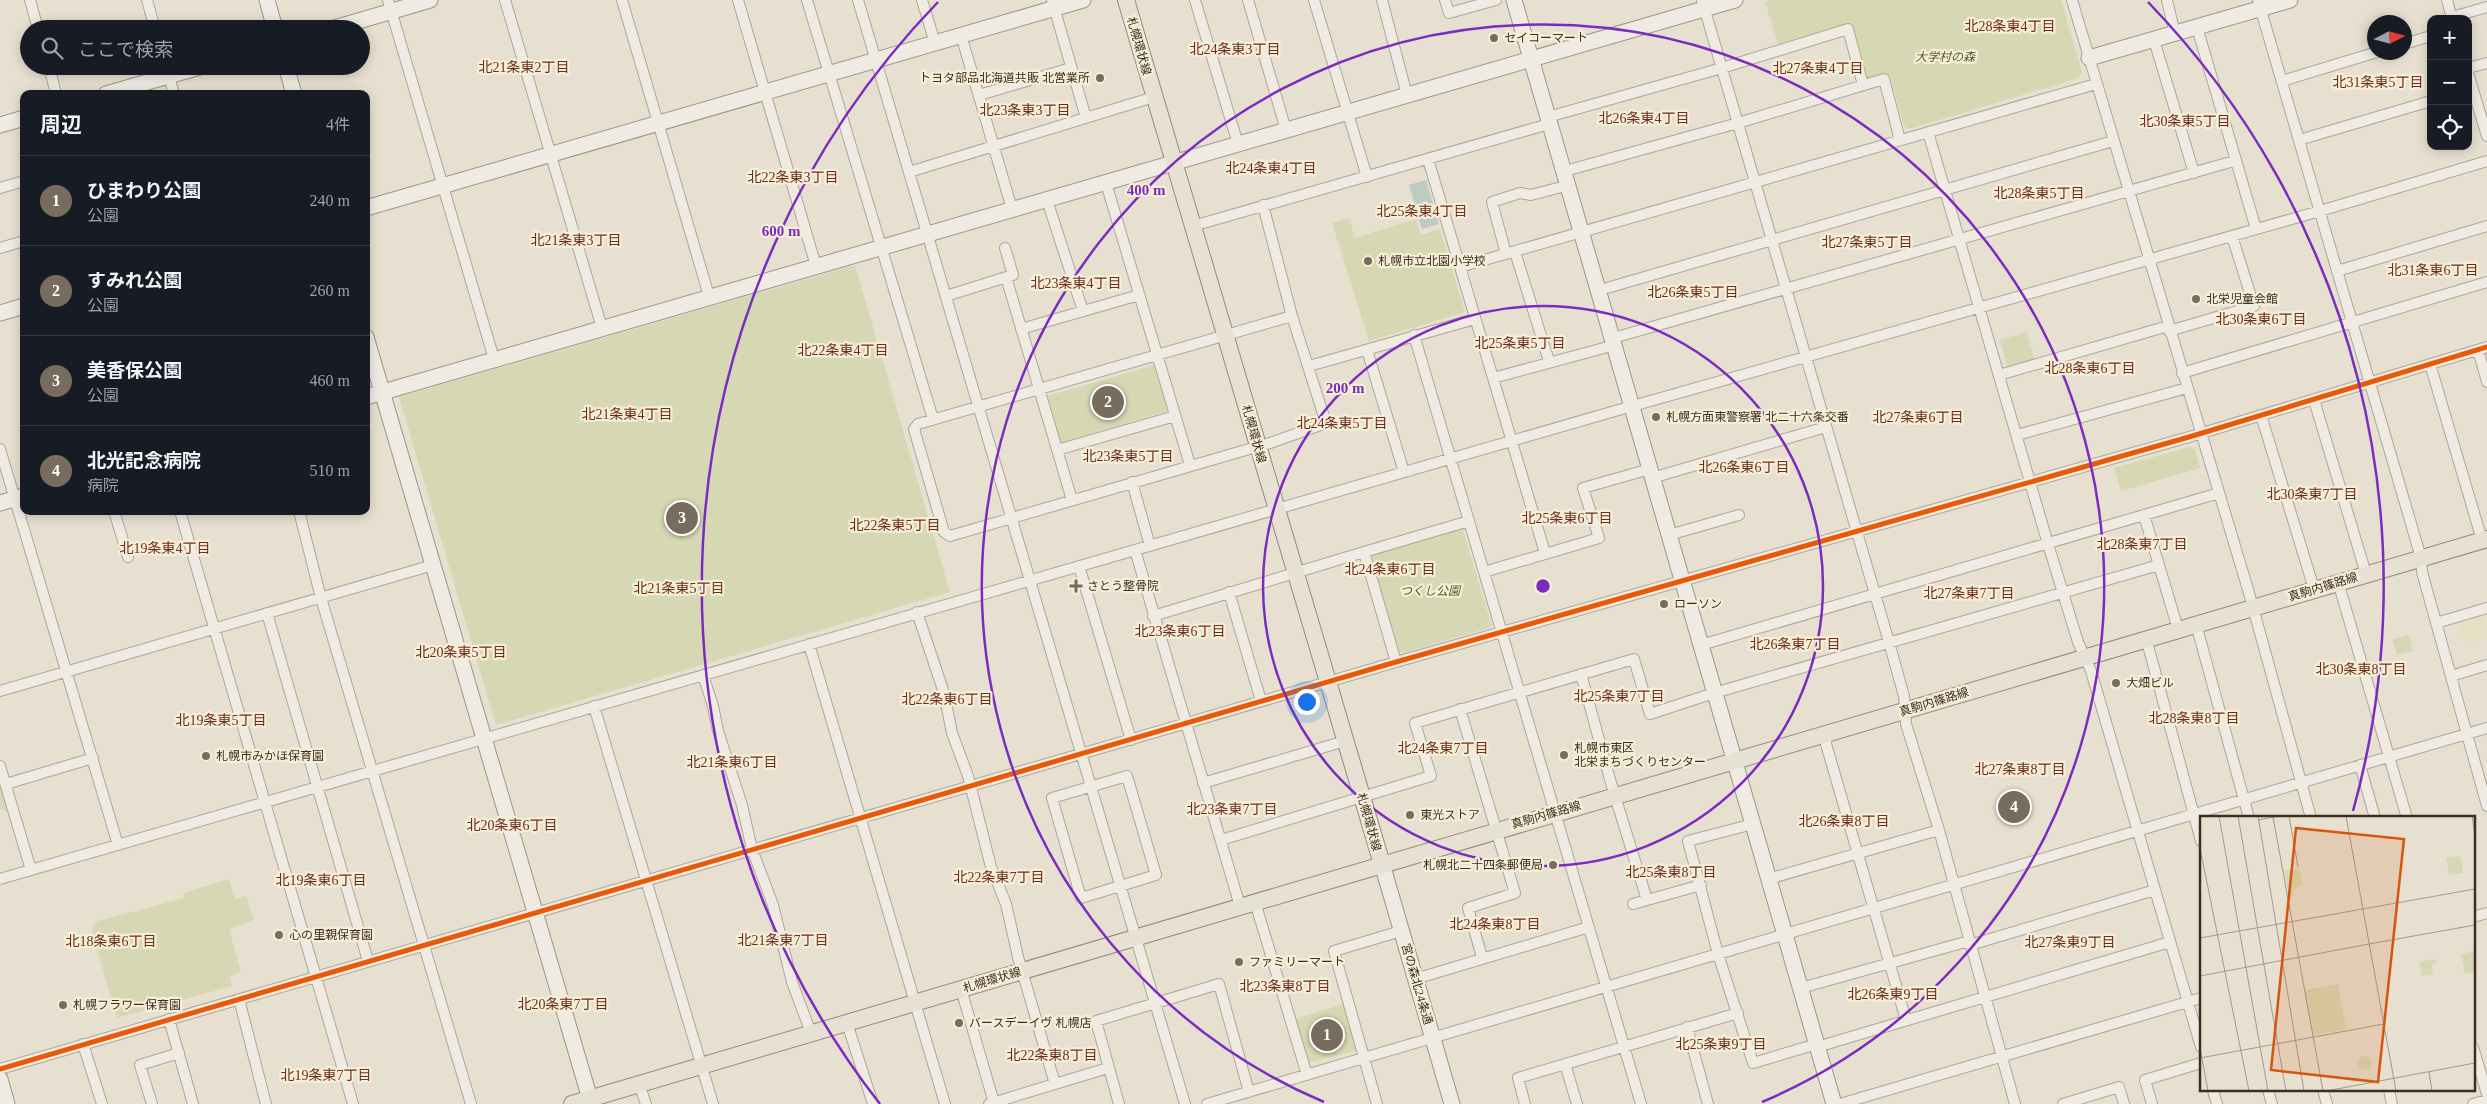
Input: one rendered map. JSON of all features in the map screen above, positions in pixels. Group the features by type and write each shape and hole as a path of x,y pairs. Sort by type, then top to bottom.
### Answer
{"main road":[{"name":"札幌環状線","path":"572,1104 1382,864 1126,0"},
{"name":"真駒内篠路線","path":"1382,864 2146,638 2485,540"}],"street":[{"path":"30,0 36,20"},
{"path":"147,0 153,20"},
{"path":"267,0 273,20"},
{"path":"353,20 390,5 430,0"},
{"path":"505,0 602,328"},
{"path":"622,0 709,296"},
{"path":"738,0 816,266"},
{"path":"807,0 880,248 933,419"},
{"path":"858,0 1185,1104"},
{"path":"922,0 935,43"},
{"path":"370,207 935,43 1053,4 1083,0"},
{"path":"1195,0 1238,144"},
{"path":"1248,0 1286,130"},
{"path":"1314,0 1367,177"},
{"path":"1382,0 1407,95"},
{"path":"1445,0 1449,13 1496,0"},
{"path":"1514,0 1600,290 1700,645 1834,1104"},
{"path":"370,396 1407,95 1704,4 1735,0"},
{"path":"2072,0 2112,141 2219,493 2310,816"},
{"path":"2167,0 2175,34"},
{"path":"2089,58 2175,34 2260,4 2290,0"},
{"path":"2447,0 2451,15"},
{"path":"1053,4 1086,118"},
{"path":"1704,4 1889,642 1906,710 1906,724 1939,830 2015,1104"},
{"path":"2260,4 2422,558 2422,572 2487,804"},
{"path":"390,5 494,359"},
{"path":"2462,15 2487,7"},
{"path":"2197,27 2234,161 2256,229"},
{"path":"1193,226 1428,159 1848,29 1863,85"},
{"path":"961,35 1012,209"},
{"path":"2412,42 2427,37"},
{"path":"2154,40 2194,173"},
{"path":"2282,81 2367,55"},
{"path":"2472,67 2487,63"},
{"path":"978,95 1071,68"},
{"path":"51,75 55,90"},
{"path":"117,90 156,75"},
{"path":"168,75 173,90"},
{"path":"289,75 293,90"},
{"path":"1549,362 1492,202 1520,193 1531,196 1567,178 1738,123 1884,79 1900,140"},
{"path":"1460,267 2096,84"},
{"path":"2472,91 2484,118 2487,136"},
{"path":"909,172 1154,98"},
{"path":"2300,140 2427,102"},
{"path":"0,125 20,119"},
{"path":"1928,132 2048,544 2078,642 2086,656 2200,1044"},
{"path":"1600,290 2112,141"},
{"path":"1428,159 1494,378 1510,442 1545,553"},
{"path":"1494,378 1786,290 2234,161"},
{"path":"0,879 918,612 2320,211 2487,161"},
{"path":"0,188 20,182"},
{"path":"1106,183 1190,465"},
{"path":"1046,200 1083,311"},
{"path":"1263,205 1292,316 1326,423 1258,446 950,536 944,532 914,429 918,424 1292,316"},
{"path":"2337,270 2487,226"},
{"path":"1999,374 2254,306 2232,236"},
{"path":"0,248 20,242"},
{"path":"946,296 1013,275 1005,248"},
{"path":"1006,278 1072,500"},
{"path":"2182,373 2487,282"},
{"path":"1021,329 1139,295"},
{"path":"0,313 20,307"},
{"path":"1309,366 1475,319"},
{"path":"1414,335 1641,1104"},
{"path":"0,1069 752,849 971,788 1261,701 2314,400 2482,349 2487,382"},
{"path":"370,350 590,1099"},
{"path":"1367,350 1404,472"},
{"path":"2430,364 2485,540"},
{"path":"2017,435 2186,388"},
{"path":"2314,400 2366,574"},
{"path":"2261,415 2314,589"},
{"path":"1057,450 1175,416"},
{"path":"1484,572 1599,538 1584,488 1651,473 1826,427"},
{"path":"0,450 13,499 118,844"},
{"path":"1132,482 1150,546"},
{"path":"1700,645 2219,493"},
{"path":"115,515 128,557"},
{"path":"181,515 354,1104"},
{"path":"300,515 321,598 374,771 471,1104"},
{"path":"1669,535 1740,515"},
{"path":"2144,515 2178,630"},
{"path":"1153,616 1469,521"},
{"path":"1135,550 1153,616 1221,840 1247,904 1307,1075"},
{"path":"1364,552 1396,662"},
{"path":"0,691 433,565"},
{"path":"1221,840 1431,776 1415,722 1634,658 1650,714 1714,693 2158,565"},
{"path":"1079,566 1131,740"},
{"path":"2338,582 2406,816"},
{"path":"1229,592 1261,701"},
{"path":"2436,623 2487,608"},
{"path":"918,612 944,693 952,733 971,788 982,837 1006,904 1022,970 1055,1084"},
{"path":"268,614 368,961"},
{"path":"2196,624 2248,816"},
{"path":"2146,638 2200,836"},
{"path":"809,644 945,1104"},
{"path":"2451,676 2487,665"},
{"path":"1581,674 1647,900"},
{"path":"703,675 713,706 718,731 740,797 752,849 773,905 792,982 811,1034"},
{"path":"594,706 713,1104"},
{"path":"1460,709 1515,893 1468,908 1482,957"},
{"path":"1207,1104 2487,728"},
{"path":"1827,732 1826,744 1906,1020"},
{"path":"1203,783 1345,740"},
{"path":"6,784 93,758"},
{"path":"2360,765 2374,816"},
{"path":"0,766 31,870"},
{"path":"1128,776 1156,875 1121,886 1081,898 1052,798 1128,776"},
{"path":"1753,824 1688,841 1718,954 1753,1063 2170,942"},
{"path":"1768,879 1939,830"},
{"name":"宮の森北24条通","path":"1382,864 1452,1104"},
{"path":"1633,904 1701,885"},
{"path":"1801,988 2155,890"},
{"path":"2474,917 2487,913"},
{"path":"1415,979 1482,957 1589,927"},
{"path":"1377,1104 1334,952 1401,931"},
{"path":"1119,1104 1096,1022 1219,984 1249,1092"},
{"path":"961,989 992,1103 1108,1068"},
{"path":"1840,1104 2200,998"},
{"path":"239,999 266,1104"},
{"path":"1525,1104 1518,1078 1625,1048 1738,1013"},
{"path":"169,1019 193,1104"},
{"path":"847,1022 873,1104"},
{"path":"1687,1028 1708,1104"},
{"path":"83,1044 102,1104"},
{"path":"2474,1052 2487,1094"},
{"path":"152,1104 140,1065 179,1053"},
{"path":"2152,1104 2145,1080 2200,1063"},
{"path":"1565,1064 1577,1104"},
{"path":"0,1079 7,1104"},
{"path":"639,1084 646,1104"},
{"path":"2063,1104 2076,1102 2119,1087 2124,1104"},
{"path":"2473,1104 2487,1100"}],"shaded area":[{"path":"1426,180 1439,224 1422,229 1409,185"},
{"path":"2486,613 2487,638 2465,644 2458,622"}],"green space":[{"name":"大学村の森","path":"1773,0 2061,0 2082,71 2079,78 1909,129 1904,126 1890,75 1871,80 1866,77 1851,24 1778,44 1765,2"},
{"path":"1349,218 1355,238 1416,219 1421,235 1440,229 1465,312 1369,341 1332,223"},
{"path":"855,265 950,592 496,725 399,397"},
{"path":"2027,332 2034,359 2007,366 2000,340"},
{"path":"1155,365 1169,407 1167,411 1063,442 1060,441 1047,396"},
{"path":"2190,447 2195,449 2200,468 2121,491 2114,468"},
{"name":"つくし公園","path":"1462,527 1492,627 1403,653 1395,649 1367,554"},
{"path":"2409,635 2413,651 2397,655 2392,639"},
{"path":"0,781 9,811 0,809"},
{"path":"229,879 235,899 246,896 254,920 229,929 241,972 230,976 232,986 117,1018 92,932 95,922 184,898 183,893"},
{"path":"1346,1003 1358,1050 1308,1063 1295,1019"}],"cycle path":[{"path":"0,1069 1396,662 2189,437 2487,347"}],"place":[{"name":"セイコーマート","path":"1494,38"},
{"name":"トヨタ部品北海道共販 北営業所","path":"1100,78"},
{"name":"札幌市立北園小学校","path":"1368,261"},
{"name":"北栄児童会館","path":"2196,299"},
{"name":"すみれ公園","path":"1108,402"},
{"name":"札幌方面東警察署 北二十六条交番","path":"1656,417"},
{"name":"美香保公園","path":"682,518"},
{"name":"さとう整骨院","path":"1076,586"},
{"name":"ローソン","path":"1664,604"},
{"name":"大畑ビル","path":"2116,683"},
{"name":"札幌市東区 北栄まちづくりセンター","path":"1564,755"},
{"name":"札幌市みかほ保育園","path":"206,756"},
{"name":"北光記念病院","path":"2014,807"},
{"name":"東光ストア","path":"1410,815"},
{"name":"札幌北二十四条郵便局","path":"1553,865"},
{"name":"心の里親保育園","path":"279,935"},
{"name":"ファミリーマート","path":"1239,962"},
{"name":"札幌フラワー保育園","path":"63,1005"},
{"name":"バースデーイヴ 札幌店","path":"959,1023"},
{"name":"ひまわり公園","path":"1327,1035"}],"district":[{"name":"北28条東4丁目","path":"2010,26"},
{"name":"北24条東3丁目","path":"1235,49"},
{"name":"北21条東2丁目","path":"524,67"},
{"name":"北27条東4丁目","path":"1818,68"},
{"name":"北31条東5丁目","path":"2378,82"},
{"name":"北23条東3丁目","path":"1025,110"},
{"name":"北26条東4丁目","path":"1644,118"},
{"name":"北30条東5丁目","path":"2185,121"},
{"name":"北24条東4丁目","path":"1271,168"},
{"name":"北22条東3丁目","path":"793,177"},
{"name":"北28条東5丁目","path":"2039,193"},
{"name":"北25条東4丁目","path":"1422,211"},
{"name":"北21条東3丁目","path":"576,240"},
{"name":"北27条東5丁目","path":"1867,242"},
{"name":"北31条東6丁目","path":"2433,270"},
{"name":"北23条東4丁目","path":"1076,283"},
{"name":"北26条東5丁目","path":"1693,292"},
{"name":"北30条東6丁目","path":"2261,319"},
{"name":"北25条東5丁目","path":"1520,343"},
{"name":"北22条東4丁目","path":"843,350"},
{"name":"北28条東6丁目","path":"2090,368"},
{"name":"北21条東4丁目","path":"627,414"},
{"name":"北27条東6丁目","path":"1918,417"},
{"name":"北24条東5丁目","path":"1342,423"},
{"name":"北23条東5丁目","path":"1128,456"},
{"name":"北26条東6丁目","path":"1744,467"},
{"name":"北30条東7丁目","path":"2312,494"},
{"name":"北25条東6丁目","path":"1567,518"},
{"name":"北22条東5丁目","path":"895,525"},
{"name":"北28条東7丁目","path":"2142,544"},
{"name":"北19条東4丁目","path":"165,548"},
{"name":"北24条東6丁目","path":"1390,569"},
{"name":"北21条東5丁目","path":"679,588"},
{"name":"北27条東7丁目","path":"1969,593"},
{"name":"北23条東6丁目","path":"1180,631"},
{"name":"北26条東7丁目","path":"1795,644"},
{"name":"北20条東5丁目","path":"461,652"},
{"name":"北30条東8丁目","path":"2361,669"},
{"name":"北25条東7丁目","path":"1619,696"},
{"name":"北22条東6丁目","path":"947,699"},
{"name":"北28条東8丁目","path":"2194,718"},
{"name":"北19条東5丁目","path":"221,720"},
{"name":"北24条東7丁目","path":"1443,748"},
{"name":"北21条東6丁目","path":"732,762"},
{"name":"北27条東8丁目","path":"2020,769"},
{"name":"北23条東7丁目","path":"1232,809"},
{"name":"北26条東8丁目","path":"1844,821"},
{"name":"北20条東6丁目","path":"512,825"},
{"name":"北25条東8丁目","path":"1671,872"},
{"name":"北22条東7丁目","path":"999,877"},
{"name":"北19条東6丁目","path":"321,880"},
{"name":"北24条東8丁目","path":"1495,924"},
{"name":"北21条東7丁目","path":"783,940"},
{"name":"北18条東6丁目","path":"111,941"},
{"name":"北27条東9丁目","path":"2070,942"},
{"name":"北23条東8丁目","path":"1285,986"},
{"name":"北26条東9丁目","path":"1893,994"},
{"name":"北20条東7丁目","path":"563,1004"},
{"name":"北25条東9丁目","path":"1721,1044"},
{"name":"北22条東8丁目","path":"1052,1055"},
{"name":"北19条東7丁目","path":"326,1075"}]}
